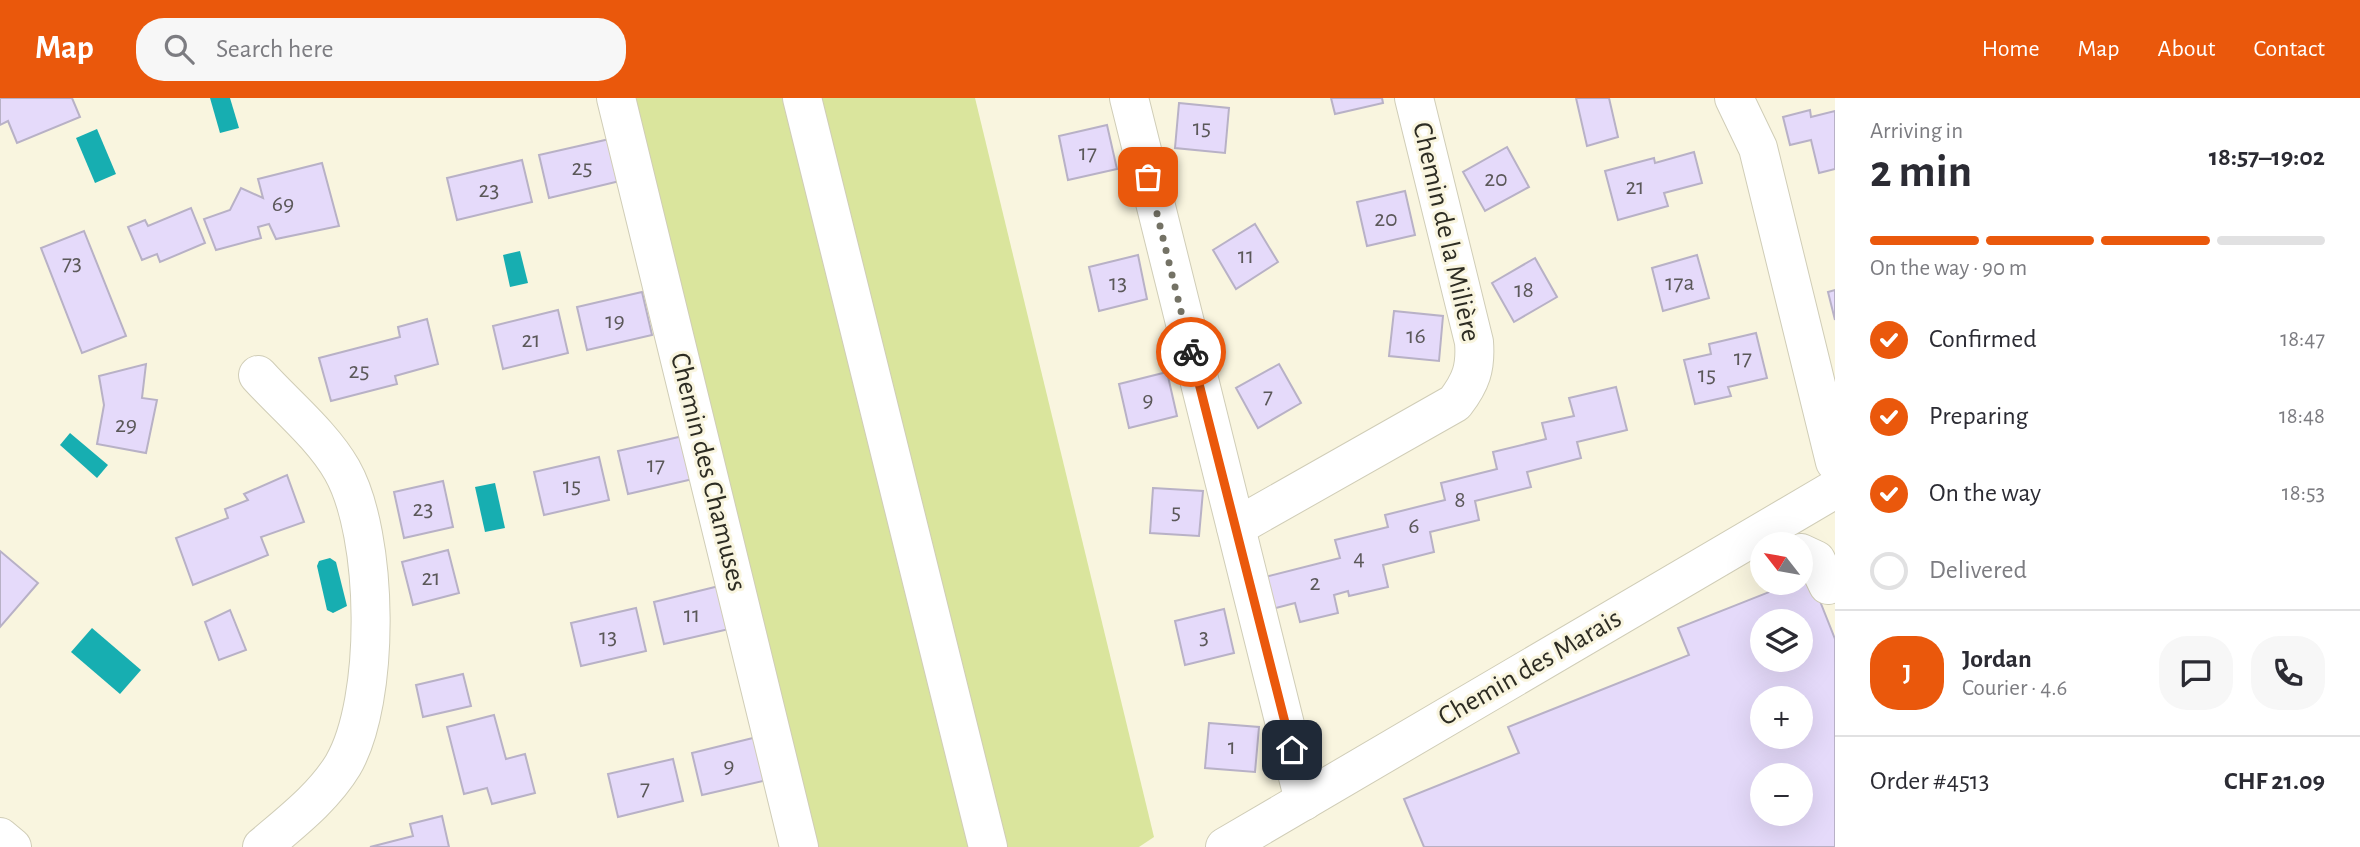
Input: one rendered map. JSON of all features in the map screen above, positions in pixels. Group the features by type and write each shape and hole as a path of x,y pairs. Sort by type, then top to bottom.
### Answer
{"street":[{"name":"Chemin des Chamuses","path":"616,98 799,847"},
{"path":"802,98 988,847"},
{"path":"1129,98 1304,801"},
{"name":"Chemin de la Milière","path":"1236,527 1454,403 1471,382 1476,361 1474,342 1414,98"},
{"path":"1734,98 1758,148 1835,462"},
{"path":"258,375 328,452 342,470 351,489 362,527 369,575 370,635 361,714 354,743 322,795 262,847"},
{"name":"Chemin des Marais","path":"1784,532 1835,489"},
{"name":"Chemin des Marais","path":"1225,847 1750,552"},
{"path":"1813,559 1828,585"},
{"path":"0,837 12,847"}],"green space":[{"path":"625,98 975,98 1154,837 1139,847 799,847"}],"water":[{"path":"210,98 230,98 239,128 220,133"},
{"path":"97,129 116,174 95,183 76,138"},
{"path":"520,251 528,283 510,287 503,255"},
{"path":"70,433 108,465 97,478 60,445"},
{"path":"495,483 505,528 485,532 475,487"},
{"path":"330,558 336,562 347,606 333,613 327,610 317,566 319,561"},
{"path":"92,628 141,670 120,694 71,652"}],"building":[{"path":"0,98 72,98 80,117 17,143 8,121 0,125"},
{"path":"1331,98 1382,98 1383,103 1335,114"},
{"path":"1576,98 1609,98 1618,137 1587,146"},
{"path":"1179,103 1229,108 1225,153 1175,148"},
{"path":"1810,110 1811,117 1835,111 1835,169 1819,173 1811,140 1790,145 1783,117"},
{"path":"1107,125 1117,169 1068,180 1059,136"},
{"path":"614,138 624,180 549,198 539,155"},
{"path":"1507,147 1529,187 1485,211 1463,172"},
{"path":"1694,152 1702,183 1664,193 1668,206 1618,220 1605,171 1654,158 1655,163"},
{"path":"522,160 532,202 457,220 447,178"},
{"path":"322,163 339,226 276,239 269,224 258,227 261,238 216,250 204,219 230,210 241,188 263,198 258,179"},
{"path":"1405,191 1415,235 1367,246 1357,202"},
{"path":"191,208 205,243 160,262 157,254 142,260 128,227 145,220 148,226"},
{"path":"1255,224 1278,262 1236,289 1213,250"},
{"path":"84,231 126,336 82,353 41,248"},
{"path":"1138,255 1147,299 1099,311 1089,267"},
{"path":"1697,255 1709,298 1663,311 1652,268"},
{"path":"1535,258 1557,297 1514,322 1492,283"},
{"path":"1835,290 1835,320 1828,292"},
{"path":"642,292 652,335 587,350 577,307"},
{"path":"558,310 568,353 503,369 493,326"},
{"path":"1394,311 1443,316 1439,361 1389,356"},
{"path":"427,319 438,364 395,376 397,384 331,401 319,358 400,337 398,327"},
{"path":"1756,333 1767,378 1728,387 1731,396 1695,404 1684,360 1711,354 1709,344"},
{"path":"146,364 142,398 157,400 146,453 97,444 104,405 99,376"},
{"path":"1279,364 1301,403 1258,428 1236,388"},
{"path":"1167,372 1177,416 1129,428 1119,384"},
{"path":"1616,387 1627,430 1577,442 1581,458 1527,472 1531,487 1475,501 1479,520 1430,532 1434,552 1383,565 1388,587 1349,596 1348,591 1334,595 1338,613 1300,622 1295,603 1272,609 1265,577 1340,558 1335,540 1388,527 1385,515 1445,500 1441,483 1497,469 1493,452 1546,439 1542,423 1574,416 1569,398"},
{"path":"683,436 693,479 628,494 618,451"},
{"path":"599,457 609,500 544,515 534,472"},
{"path":"287,475 304,522 261,537 268,555 193,585 176,538 228,518 225,509 248,500 244,494"},
{"path":"443,481 453,527 404,538 394,492"},
{"path":"1153,488 1203,491 1199,536 1150,533"},
{"path":"448,550 459,593 413,605 402,562"},
{"path":"0,551 38,583 0,627"},
{"path":"1813,584 1835,639 1835,847 1424,847 1404,799 1519,753 1508,727 1689,655 1678,628 1762,595 1813,595"},
{"path":"719,586 729,629 664,644 654,602"},
{"path":"636,608 646,651 581,666 571,623"},
{"path":"1224,609 1234,653 1185,665 1175,621"},
{"path":"230,610 246,650 219,660 205,622"},
{"path":"463,674 471,706 423,717 416,685"},
{"path":"494,715 506,759 525,754 535,793 492,804 487,788 464,794 447,727"},
{"path":"1209,723 1259,727 1255,772 1205,768"},
{"path":"757,737 767,780 702,795 692,753"},
{"path":"673,759 683,801 618,817 608,774"},
{"path":"442,816 449,847 370,847 413,836 410,824"}],"way so far":[{"path":"1148,177 1191,352"}],"route":[{"path":"1191,352 1292,750"}]}
